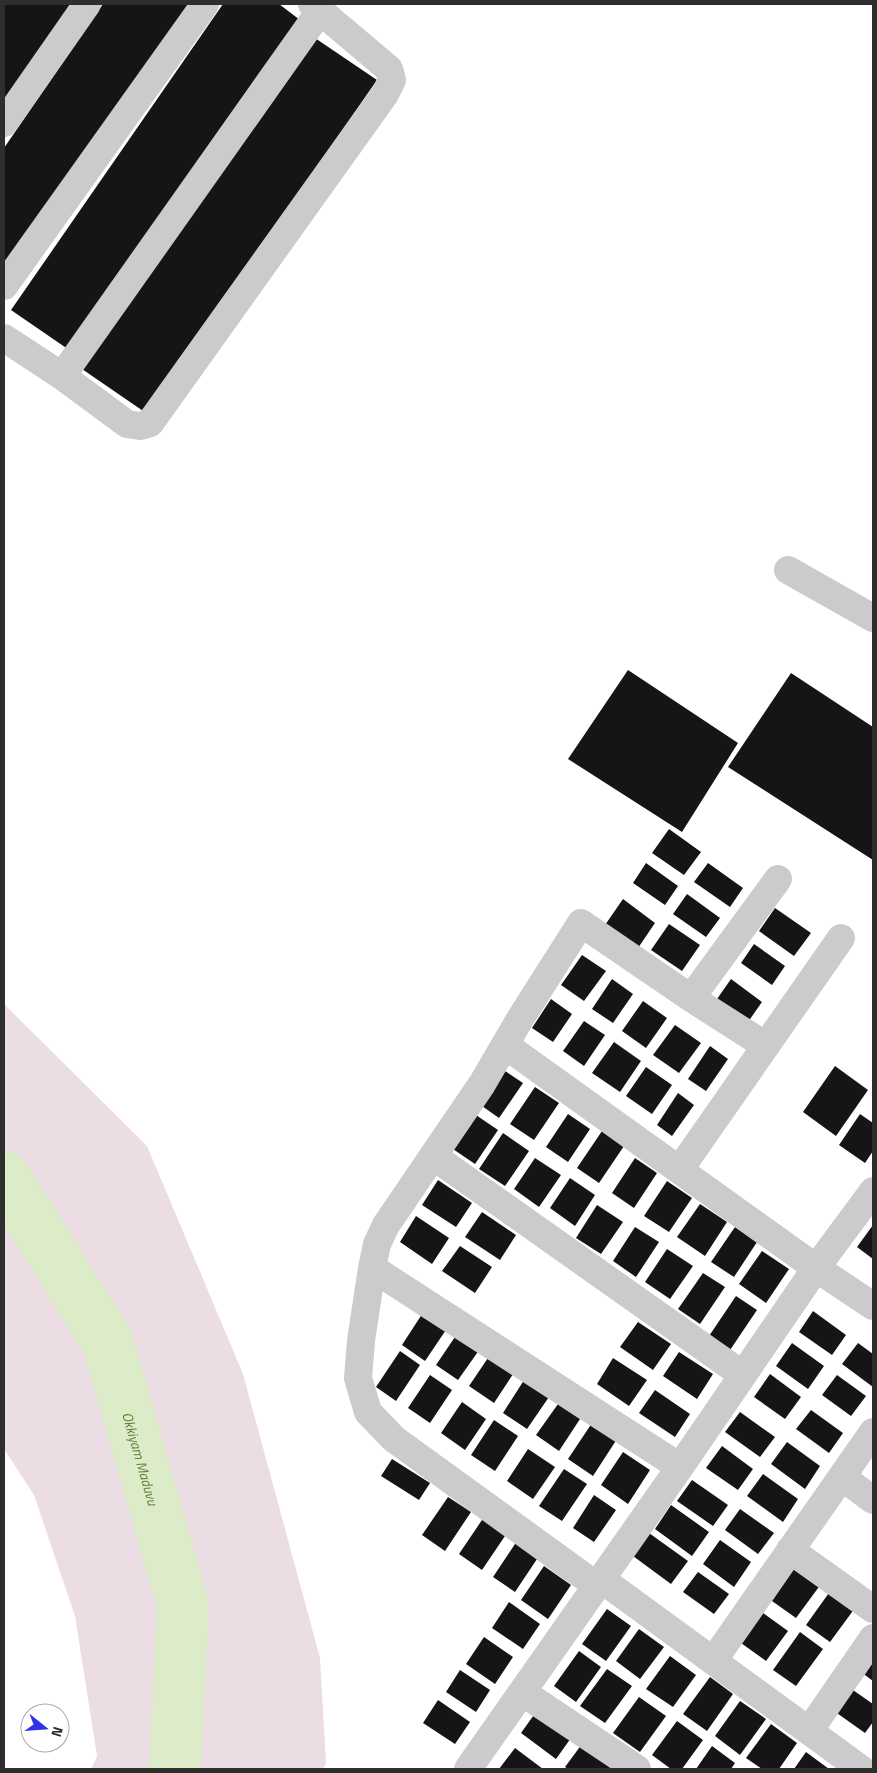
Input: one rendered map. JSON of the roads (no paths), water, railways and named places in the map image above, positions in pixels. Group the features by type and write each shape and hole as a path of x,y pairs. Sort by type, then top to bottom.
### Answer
{"street":[{"path":"4,123 88,4"},
{"path":"4,286 205,4"},
{"path":"4,338 62,376 127,424 140,426 150,423 385,94 392,80 389,69 316,7 62,376"},
{"path":"788,570 873,618"},
{"path":"690,998 778,879"},
{"path":"766,1046 690,998 581,923 482,1084 386,1225 377,1244 372,1268 361,1341 358,1378 368,1412 394,1439 713,1661 860,1769"},
{"path":"680,1170 841,938"},
{"path":"505,1045 816,1268 873,1306"},
{"path":"433,1156 743,1375"},
{"path":"468,1769 680,1467 816,1268 873,1192"},
{"path":"372,1268 680,1467"},
{"path":"713,1661 873,1432"},
{"path":"842,1477 873,1500"},
{"path":"790,1550 873,1609"},
{"path":"808,1731 873,1638"},
{"path":"522,1692 631,1768"}],"waterway":[{"name":"Okkiyam Maduvu","path":"4,1177 107,1340 183,1605 175,1769"}]}
